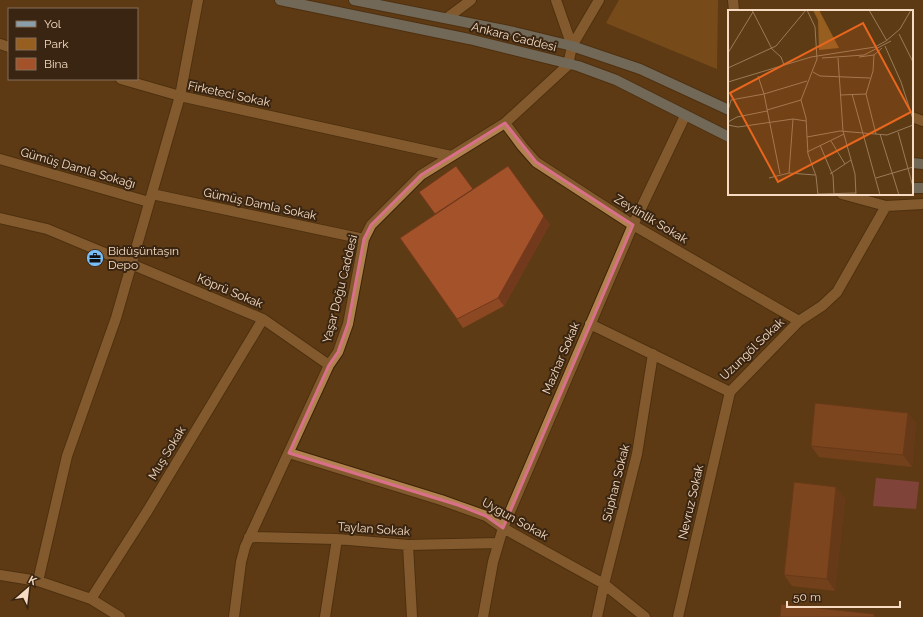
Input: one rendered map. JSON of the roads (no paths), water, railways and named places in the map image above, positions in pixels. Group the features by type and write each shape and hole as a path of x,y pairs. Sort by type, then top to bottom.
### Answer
{"main road":[{"name":"Ankara Caddesi","path":"280,0 469,39 568,65 578,66 616,80 728,137"},
{"name":"Ankara Caddesi","path":"354,0 373,2 572,46 640,69 728,110"},
{"path":"913,163 923,164"}],"street":[{"path":"124,80 180,96 198,0"},
{"path":"447,18 470,0"},
{"path":"556,0 572,46"},
{"path":"568,65 572,46 598,0"},
{"path":"733,0 734,10"},
{"name":"Yaşar Doğu Caddesi","path":"234,617 241,562 249,537 329,365 338,352 348,324 364,239 371,225 421,175 505,122 568,65"},
{"name":"Firketeci Sokak","path":"38,581 67,456 116,318 180,96 451,156"},
{"name":"Mazhar Sokak","path":"483,617 498,543 503,528 590,324 685,116"},
{"path":"913,118 923,121"},
{"name":"Zeytinlik Sokak","path":"505,122 522,146 536,162 634,225 799,321"},
{"name":"Gümüş Damla Sokağı","path":"0,159 151,198"},
{"path":"846,195 886,206 923,204"},
{"name":"Gümüş Damla Sokak","path":"151,198 364,239"},
{"name":"Uzungöl Sokak","path":"590,324 730,392 799,321 822,306 837,292 886,206"},
{"name":"Köprü Sokak","path":"0,218 47,229 263,319 329,365"},
{"name":"Muş Sokak","path":"91,599 152,504 263,319"},
{"name":"Süphan Sokak","path":"597,617 637,454 653,354"},
{"name":"Nevruz Sokak","path":"678,617 730,392"},
{"name":"Uygun Sokak","path":"289,453 458,505 486,516 503,528 604,584 645,617"},
{"name":"Taylan Sokak","path":"249,537 337,539 408,545 498,543"},
{"path":"325,617 337,539"},
{"path":"408,545 412,617"},
{"path":"0,574 38,581 91,599 120,617"}],"place":[{"name":"Bidüşüntaşın Depo","path":"95,258"}]}
